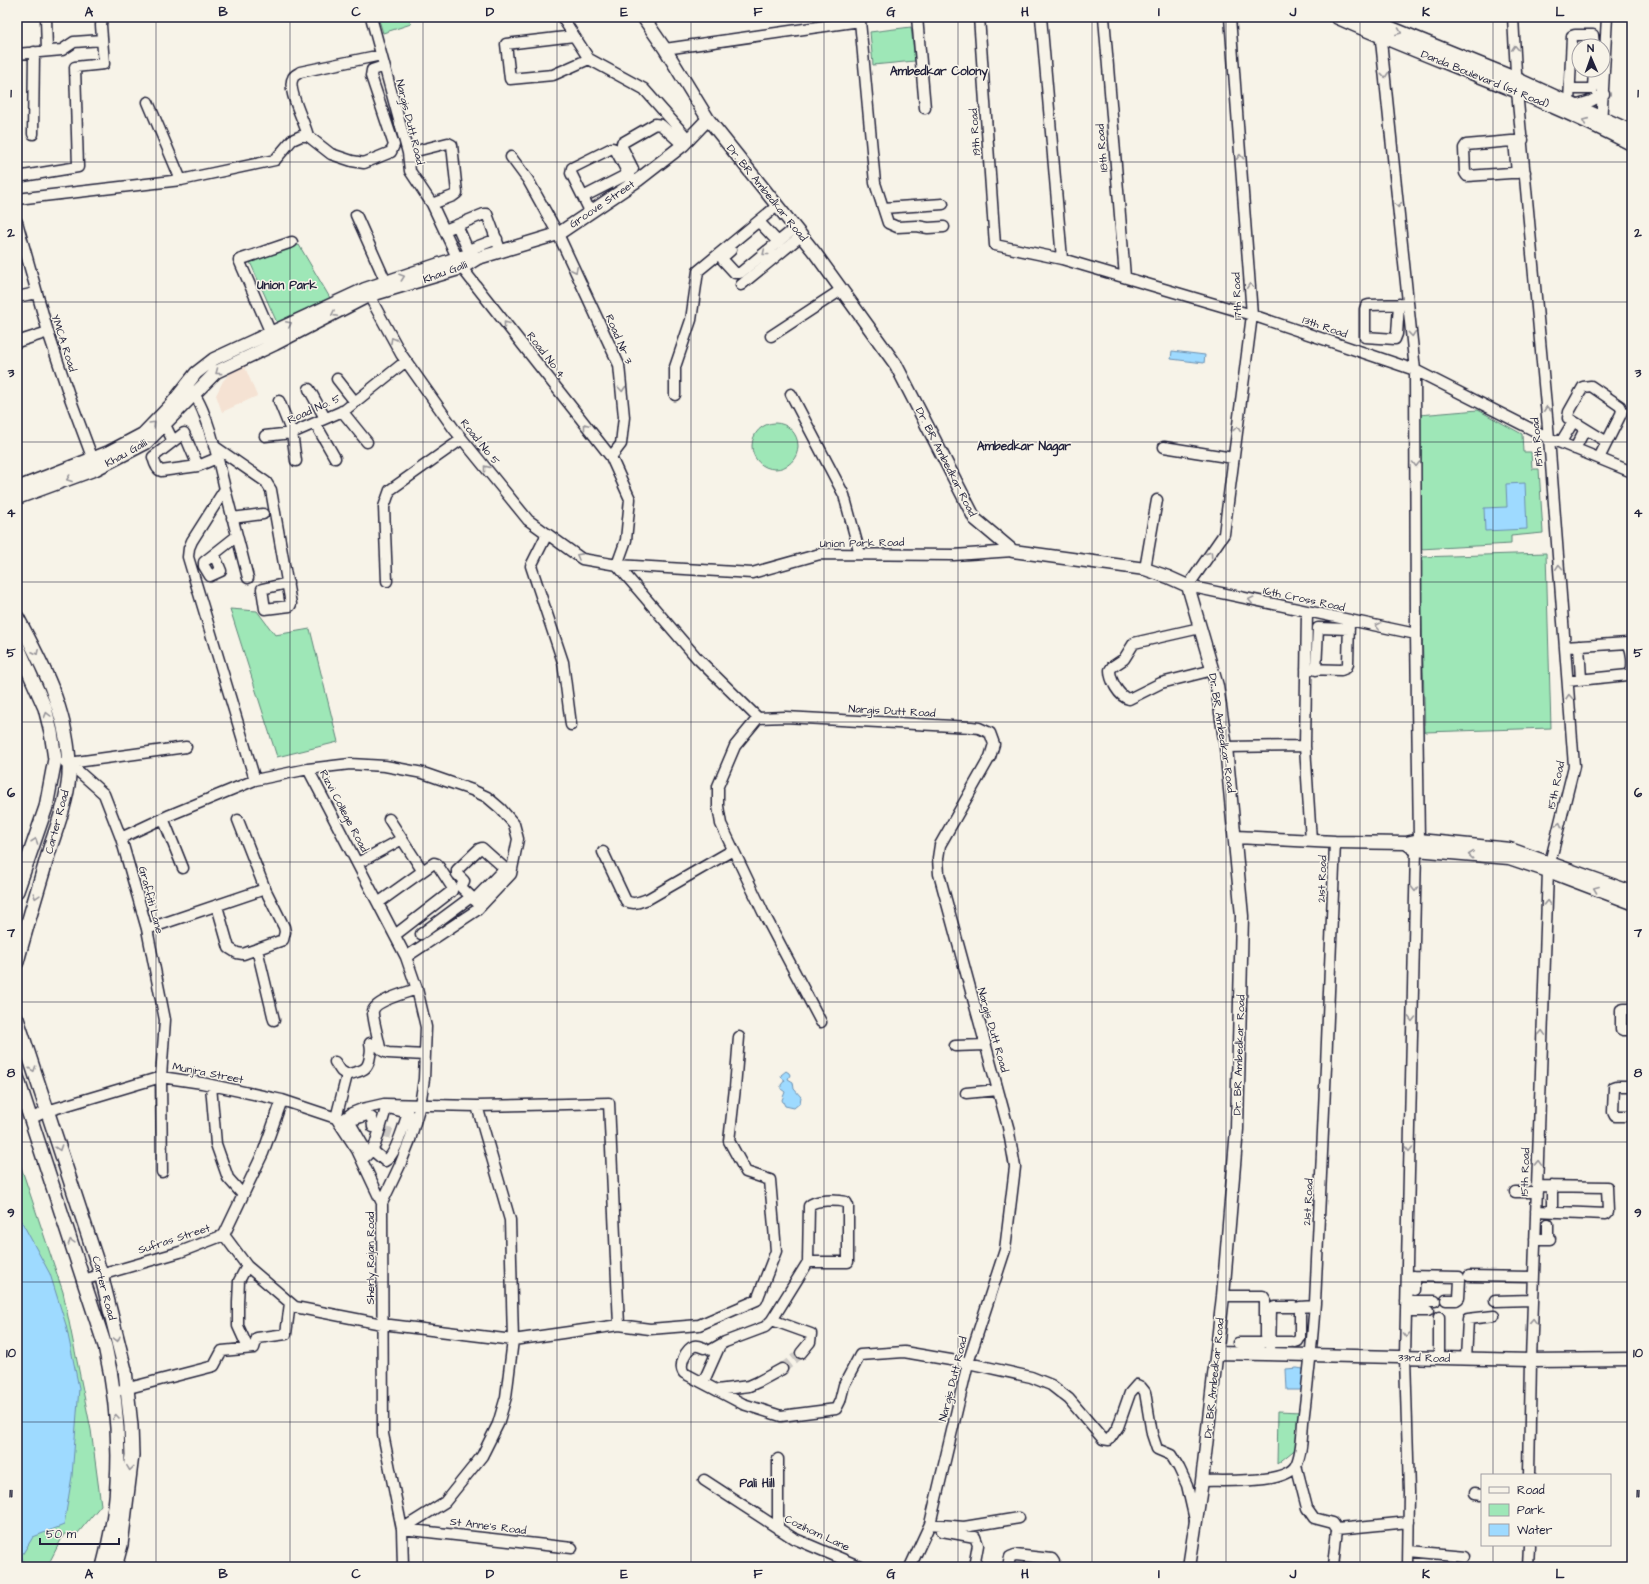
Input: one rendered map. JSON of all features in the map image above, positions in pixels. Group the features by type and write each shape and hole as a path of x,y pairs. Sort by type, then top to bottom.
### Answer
{"main road":[{"path":"1337,17 1380,26"},
{"path":"1362,17 1517,85 1572,105 1602,123 1632,132"},
{"name":"Danda Boulevard (1st Road)","path":"1517,85 1602,123 1632,144"},
{"name":"Carter Road","path":"17,617 35,650 61,712 69,763 64,801 25,930 17,962"},
{"name":"Carter Road","path":"17,645 45,708 51,732 55,759 46,807 17,891"},
{"name":"Carter Road","path":"17,1019 101,1274 125,1370 128,1388 132,1455 121,1545 116,1567"},
{"name":"Carter Road","path":"17,1078 105,1346 112,1378 116,1426 117,1483 108,1545 103,1567"}],"street":[{"path":"46,17 47,51"},
{"path":"17,177 78,167 75,67 104,64 102,17"},
{"name":"Nargis Dutt Road","path":"371,17 408,153 412,177 432,204 460,263"},
{"path":"562,17 590,59 644,90 686,143"},
{"name":"Dr. BR Ambedkar Road","path":"643,17 665,49 708,119 798,232 896,365 975,519 1013,551"},
{"path":"917,17 925,108"},
{"name":"19th Road","path":"979,17 995,245"},
{"path":"1040,17 1062,259"},
{"name":"18th Road","path":"1104,17 1125,277"},
{"name":"17th Road","path":"1188,586 1224,534 1252,315 1230,17"},
{"name":"15th Road","path":"1513,17 1521,173 1549,438 1574,766 1549,866 1531,1360 1530,1474"},
{"path":"1603,38 1607,17"},
{"path":"665,49 860,19 875,183 888,223 892,225 928,228 944,227"},
{"path":"1380,26 1404,304 1416,370 1416,634 1411,1276 1406,1306 1405,1357 1409,1522 1408,1567"},
{"path":"1572,38 1575,34 1593,35 1593,38"},
{"path":"574,36 506,44 510,79 553,75 590,59"},
{"path":"17,54 62,50 74,42 102,40"},
{"path":"33,134 34,52"},
{"path":"381,55 300,72 293,76 291,90 308,136 331,154 352,162 364,163 391,152 394,145 371,76 372,70 384,66"},
{"path":"1571,62 1570,89 1572,105 1591,102 1604,94"},
{"path":"1570,89 1593,89 1596,78"},
{"path":"1598,78 1604,94 1602,123"},
{"path":"148,102 181,180"},
{"name":"Groove Street","path":"478,258 558,234 633,179 686,143 708,119"},
{"path":"633,179 622,147 623,141 658,124 686,143"},
{"path":"17,199 181,180 275,160 292,140 300,136 308,136"},
{"path":"1519,141 1466,145 1464,148 1465,173 1467,176 1521,173"},
{"path":"408,153 448,143 452,145 457,193 432,204"},
{"path":"590,211 571,174 572,168 612,148 615,149 633,179"},
{"name":"Road Nr 3","path":"511,157 528,180 558,234 620,365 624,417 621,444 611,456"},
{"path":"583,197 633,179"},
{"path":"883,208 943,204"},
{"path":"779,208 724,256 723,261 735,273 740,273 778,242 798,232"},
{"path":"675,395 675,367 691,320 698,271 779,208"},
{"path":"445,230 487,214 501,252"},
{"path":"356,215 388,286"},
{"name":"YMCA Road","path":"17,222 48,332 70,398 95,464"},
{"path":"762,224 778,242"},
{"path":"457,225 468,250 497,239"},
{"path":"741,285 798,232"},
{"path":"274,338 239,260 292,242"},
{"name":"13th Road","path":"995,245 1062,259 1125,277 1252,315 1416,370 1549,438 1632,472"},
{"name":"Khau Galli","path":"17,498 146,443 216,372 274,338 367,293 478,258"},
{"name":"Road No 4","path":"460,263 611,456 630,499 626,540 617,565"},
{"path":"771,336 841,290"},
{"path":"17,297 36,292"},
{"name":"Road No 5","path":"367,293 406,361 462,439 528,520 582,559 617,565"},
{"path":"1404,304 1396,339 1365,337 1364,309 1366,306 1404,304"},
{"path":"17,342 48,332"},
{"name":"Khau Galli","path":"17,488 95,464 109,452 143,434 170,406 196,373 214,359 274,338"},
{"name":"Road No. 5","path":"265,436 292,433 342,411 406,361"},
{"path":"337,379 355,402"},
{"path":"186,386 195,394 214,446 225,489 236,517 248,578"},
{"path":"1599,458 1607,442 1622,410 1620,406 1591,386 1585,386 1581,388 1569,412 1568,418 1607,442"},
{"path":"309,389 325,418"},
{"path":"791,394 844,495 860,554"},
{"path":"279,401 292,433 296,461"},
{"path":"342,411 367,442"},
{"path":"1561,442 1573,422"},
{"path":"315,423 335,458"},
{"path":"164,425 172,441"},
{"path":"1575,449 1585,429"},
{"path":"198,466 184,433 153,457 159,471 198,466 217,458"},
{"path":"386,581 384,507 390,490 462,439"},
{"path":"214,446 266,482 269,486 288,583"},
{"path":"1164,447 1233,458"},
{"path":"225,489 192,541 189,548 188,557 255,780"},
{"path":"1145,569 1157,500"},
{"path":"236,517 263,514"},
{"path":"547,534 531,566 563,662 571,725"},
{"path":"214,554 241,538"},
{"path":"1013,551 1145,569 1188,586"},
{"name":"Union Park Road","path":"617,565 752,573 820,554 954,555 1013,551"},
{"path":"617,565 697,658 758,718 735,746 718,786 718,806 721,824 821,1022"},
{"name":"Dr. BR Ambedkar Road","path":"1188,586 1217,686 1226,747 1236,837 1242,916 1236,1129 1223,1296 1202,1480 1189,1567"},
{"name":"16th Cross Road","path":"1188,586 1307,611 1349,625 1416,634"},
{"name":"21st Road","path":"1307,611 1311,669 1305,746 1311,841"},
{"path":"1349,625 1348,664 1346,668 1341,670 1311,669 1318,628 1349,625"},
{"path":"1200,628 1134,643 1124,659 1110,670 1111,678 1122,695 1129,699 1161,683 1212,670"},
{"path":"1565,647 1628,644 1630,647 1632,670 1628,675 1568,681"},
{"path":"1579,646 1581,679"},
{"name":"Nargis Dutt Road","path":"758,718 970,727 979,728 990,733 994,744 990,757 940,846 938,858 939,874 1008,1127 1015,1167 1005,1250 968,1363 929,1527 910,1567"},
{"path":"1226,747 1305,746"},
{"path":"69,763 186,747"},
{"name":"Graffiti Lane","path":"55,759 69,763 104,794 121,838 147,929 165,1020 161,1077 162,1172"},
{"path":"308,769 350,764 385,766 424,773 472,790 487,797 501,809 514,824 518,839 508,871 475,901 406,957"},
{"name":"Rizvi College Road","path":"121,838 163,818 255,780 308,769 406,957"},
{"path":"163,818 183,868"},
{"path":"389,819 422,870"},
{"path":"217,906 229,948 237,953 243,954 283,940 285,932 265,888 238,820"},
{"path":"1236,837 1510,849 1632,903"},
{"path":"358,863 402,839"},
{"name":"21st Road","path":"1296,1465 1300,1449 1312,1354 1326,1103 1335,842"},
{"path":"475,901 461,887 464,881 457,871 479,849 482,848 485,850 508,871"},
{"path":"603,852 626,901 638,903 648,899 733,850"},
{"path":"378,903 432,863 436,863 452,889 395,936"},
{"path":"1549,866 1632,892"},
{"path":"147,929 217,906 265,888"},
{"path":"421,934 475,901"},
{"path":"257,949 274,1020"},
{"name":"Sherly Rajan Road","path":"403,1567 402,1529 383,1434 382,1203 410,1140 412,1114 420,1105 424,1079 426,1027 417,989 406,957"},
{"path":"417,989 383,1001 375,1007 373,1013 380,1048 383,1051 388,1053 425,1055"},
{"path":"1632,1009 1624,1009 1621,1012 1621,1029 1632,1030"},
{"path":"224,1236 247,1266 295,1307 382,1324 513,1340 619,1325 650,1329 699,1325 757,1300 776,1251 770,1180 746,1172 729,1141 735,1088 738,1037"},
{"path":"346,1075 368,1067 371,1051 370,1043"},
{"path":"955,1046 985,1045"},
{"path":"335,1062 341,1071 346,1075"},
{"path":"346,1075 341,1117 365,1147 383,1160 385,1161 389,1159 400,1165"},
{"name":"Munjra Street","path":"30,1119 47,1111 161,1077 282,1100 341,1117"},
{"path":"211,1086 216,1144 228,1178 243,1195"},
{"path":"1632,1086 1614,1087 1613,1112 1615,1116 1632,1116"},
{"path":"966,1093 998,1090"},
{"name":"Sufras Street","path":"83,1280 180,1252 224,1236 263,1153 282,1100"},
{"path":"341,1117 362,1109 384,1104 477,1106 609,1103 619,1325"},
{"path":"402,1529 446,1502 482,1456 498,1424 506,1397 513,1340 510,1220 477,1106"},
{"path":"365,1147 375,1145 378,1130 387,1108 412,1114 399,1136 394,1151 389,1159"},
{"path":"341,1117 368,1115 372,1118 378,1130"},
{"path":"399,1136 410,1140"},
{"path":"365,1147 362,1160 382,1203"},
{"path":"1552,1186 1552,1212"},
{"path":"1515,1192 1552,1186 1607,1187 1608,1212 1606,1214 1536,1211"},
{"path":"808,1262 848,1262 848,1206 846,1202 816,1202 809,1206 808,1262 772,1320 765,1327 712,1348 692,1347 683,1359 681,1367 684,1373 743,1404 781,1416 836,1409 840,1402 844,1385 860,1355 904,1352 968,1363 1031,1377 1051,1385 1069,1399 1103,1439 1109,1440 1118,1427 1133,1388 1137,1385 1145,1392 1152,1434 1157,1449 1171,1455 1187,1484 1196,1522"},
{"path":"1535,1239 1549,1239 1549,1224 1536,1224"},
{"path":"247,1266 239,1281 238,1326 248,1348"},
{"path":"1411,1276 1414,1290"},
{"path":"1411,1276 1459,1277 1459,1298 1456,1300 1446,1300"},
{"path":"1469,1276 1534,1277"},
{"path":"1223,1296 1263,1296 1265,1299 1266,1345"},
{"path":"1495,1301 1533,1300"},
{"path":"1406,1306 1435,1301"},
{"path":"113,1391 214,1366 222,1351 254,1348 257,1338 286,1334 290,1303"},
{"path":"1238,1343 1266,1345 1298,1341 1300,1336 1300,1307 1314,1306"},
{"path":"1406,1306 1428,1310"},
{"path":"1266,1345 1270,1311 1272,1308 1294,1307"},
{"path":"1466,1359 1468,1318 1494,1316"},
{"path":"1439,1317 1439,1358"},
{"path":"772,1320 811,1334 810,1342 801,1353"},
{"name":"33rd Road","path":"1216,1352 1266,1345 1312,1354 1466,1359 1632,1359"},
{"path":"703,1383 712,1348"},
{"path":"717,1390 749,1386 782,1369"},
{"path":"778,1459 778,1529"},
{"path":"1202,1480 1269,1478 1290,1472 1296,1465"},
{"path":"1296,1465 1307,1508 1314,1518 1333,1523 1337,1528 1333,1567"},
{"name":"Cozihom Lane","path":"704,1480 793,1538 861,1567"},
{"path":"929,1527 964,1528 1019,1518"},
{"path":"1337,1528 1409,1522"},
{"path":"929,1527 974,1537 978,1542 974,1567"},
{"name":"St Anne's Road","path":"402,1529 572,1548"},
{"path":"1528,1546 1528,1567"},
{"path":"1409,1551 1466,1556"},
{"path":"1008,1567 1010,1557 1015,1555 1051,1559 1054,1562 1054,1567"}],"shaded area":[{"path":"597,17 615,17 601,24"},
{"path":"242,360 257,396 222,412 216,395 223,381"}],"green space":[{"path":"378,17 408,17 411,24 383,33"},
{"path":"911,27 915,61 873,65 870,32"},
{"path":"299,245 333,303 278,325 250,262"},
{"path":"1478,410 1522,434 1523,452 1531,452 1532,469 1539,469 1543,533 1511,536 1511,544 1420,549 1419,415"},
{"path":"770,423 780,423 788,427 794,433 798,441 798,451 794,459 788,465 780,469 770,469 762,465 756,459 752,451 752,441 756,433 762,427"},
{"path":"1546,553 1551,728 1425,732 1420,557"},
{"path":"230,609 257,611 275,635 310,629 338,742 277,757"},
{"path":"17,1155 63,1292 91,1430 101,1505 78,1533 64,1534 47,1567 17,1567"},
{"path":"1278,1411 1301,1412 1297,1448 1277,1464"}],"water":[{"path":"1172,351 1205,355 1204,363 1171,359"},
{"path":"1525,483 1527,529 1485,531 1484,508 1507,507 1506,484"},
{"path":"786,1071 790,1075 788,1079 793,1082 794,1089 801,1097 800,1103 794,1108 785,1106 782,1100 785,1092 781,1089 781,1085 785,1080 781,1075"},
{"path":"17,1213 50,1274 66,1325 79,1388 72,1476 64,1525 33,1537 22,1555 24,1567 17,1567"},
{"path":"1286,1369 1303,1369 1304,1371 1305,1390 1287,1390"}],"tunnel":[{"path":"382,1131 398,1136"},
{"path":"782,1369 801,1353"}],"district":[{"name":"Ambedkar Colony","path":"939,71"},
{"name":"Union Park","path":"287,285"},
{"name":"Ambedkar Nagar","path":"1024,446"},
{"name":"Pali Hill","path":"757,1483"}]}
